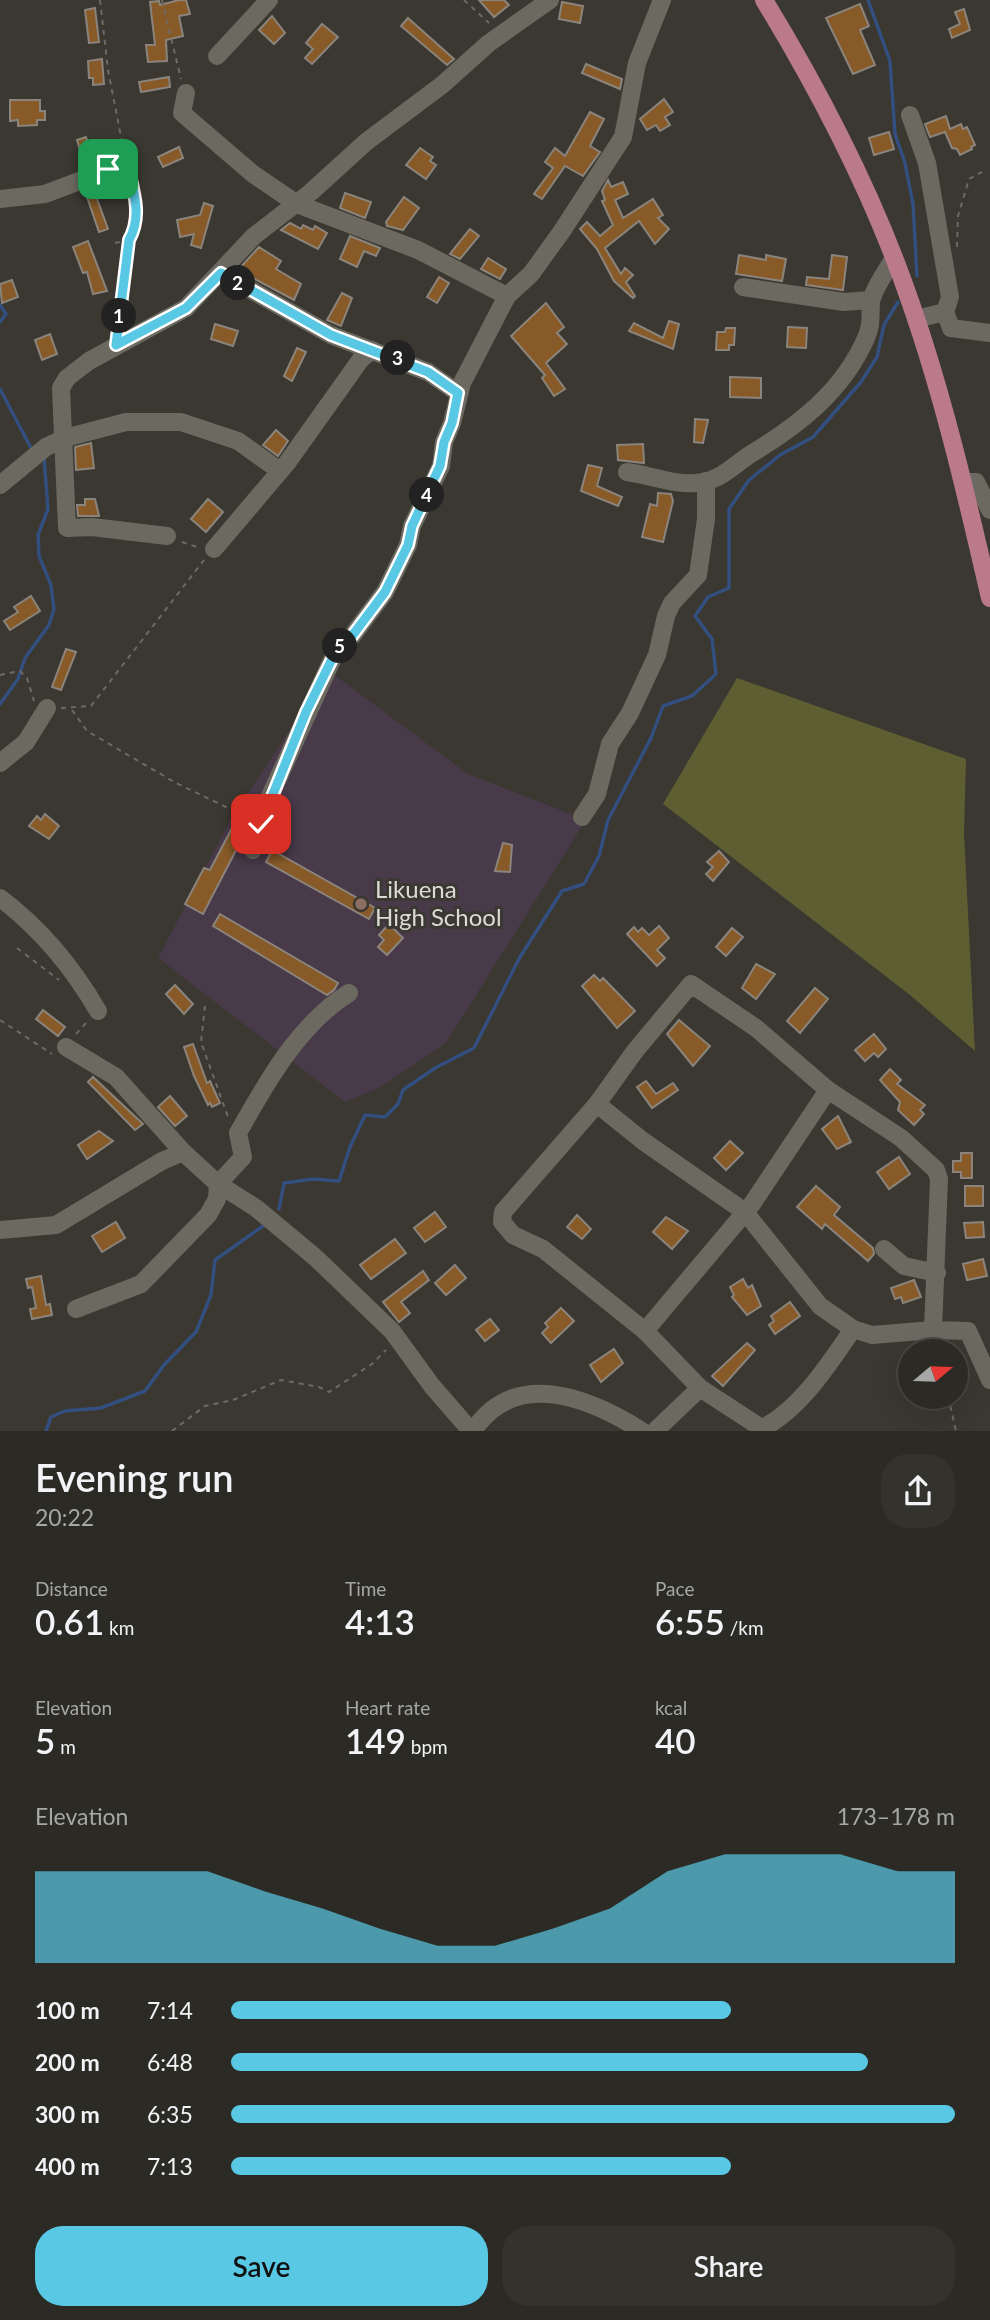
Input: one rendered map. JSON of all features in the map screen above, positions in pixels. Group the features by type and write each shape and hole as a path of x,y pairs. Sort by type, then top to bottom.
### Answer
{"main road":[{"path":"764,0 810,75 893,260 916,319 964,482 990,598"}],"street":[{"path":"216,56 269,0"},
{"path":"167,536 92,527 67,528 61,388 67,378 116,345 186,308 254,236 297,204 366,142 442,85 489,43 550,0"},
{"path":"253,850 306,712 337,649 352,636 385,592 408,545 412,526 440,466 458,393 507,296 531,274 623,137 637,63 662,0"},
{"path":"186,93 182,113 253,174 297,204 418,250 507,296"},
{"path":"910,115 927,163 942,237 950,296 945,312 951,328 990,333"},
{"path":"0,199 45,194 127,163"},
{"path":"627,472 694,483 706,481 726,475 752,454 780,438 831,392 852,366 873,320 871,300 893,260"},
{"path":"221,273 331,335 428,372 458,393"},
{"path":"743,287 844,302 871,300"},
{"path":"916,319 945,312"},
{"path":"214,549 280,471 341,384 373,350"},
{"path":"0,485 46,447 65,438 126,422 181,422 238,441 280,471"},
{"path":"582,817 597,794 610,744 630,713 657,655 666,616 672,603 698,575 706,519 706,481"},
{"path":"964,482 976,482 990,510"},
{"path":"0,763 26,742 44,716"},
{"path":"0,898 25,917 45,939 98,1011"},
{"path":"853,1329 808,1388 777,1421 764,1430 700,1388 645,1331 543,1249 513,1235 502,1222 503,1212 597,1104 635,1052 691,984 756,1028 828,1090 901,1138 936,1170 939,1179 933,1330"},
{"path":"76,1309 141,1284 208,1215 217,1199 218,1184 243,1157 238,1133 276,1070 324,1009 349,993"},
{"path":"66,1047 116,1077 183,1152 218,1184 256,1208 316,1258 398,1338 432,1386 472,1431 483,1416 498,1404 517,1395 551,1394 612,1412 642,1431"},
{"path":"645,1331 745,1212 828,1090"},
{"path":"597,1104 643,1141 745,1212 820,1306 853,1329 872,1335 933,1330 968,1331 990,1380"},
{"path":"0,1230 56,1225 162,1161 183,1152"},
{"path":"884,1249 904,1266 937,1273"},
{"path":"655,1431 700,1388"}],"path":[{"path":"100,0 117,123 136,203 137,225 129,240 116,345"},
{"path":"162,0 186,93"},
{"path":"464,0 502,35"},
{"path":"957,255 961,200 969,179 982,172"},
{"path":"115,243 129,240"},
{"path":"167,536 208,551 214,549"},
{"path":"0,675 20,671 27,678 44,716 91,706 214,549"},
{"path":"71,709 87,732 176,783 261,824"},
{"path":"17,948 60,981"},
{"path":"205,1006 201,1027 205,1057 226,1113 238,1133"},
{"path":"0,1020 55,1056 98,1011"},
{"path":"172,1431 205,1406 233,1400 281,1380 320,1387 328,1392 372,1364 398,1338"},
{"path":"951,1409 956,1431"}],"shaded area":[{"name":"Likuena High School","path":"329,671 468,774 586,820 446,1043 379,1088 345,1102 158,958 232,817"}],"green space":[{"path":"737,678 966,759 964,834 975,1051 910,995 663,804"}],"building":[{"path":"186,0 190,14 179,16 183,36 166,40 167,61 148,62 146,45 155,45 150,2 159,1 160,5"},
{"path":"479,0 504,0 509,5 494,17"},
{"path":"562,2 583,6 580,23 559,19"},
{"path":"860,4 869,26 860,30 875,65 853,74 826,18"},
{"path":"95,8 99,42 89,43 85,10"},
{"path":"964,9 970,30 952,38 949,29 960,24 955,12"},
{"path":"272,16 285,33 274,44 259,30"},
{"path":"408,18 454,59 447,65 401,26"},
{"path":"322,24 338,37 312,64 305,58 313,49 306,43"},
{"path":"102,59 104,84 93,85 93,78 89,78 88,61"},
{"path":"586,64 622,79 620,89 582,73"},
{"path":"169,77 170,87 141,92 139,82"},
{"path":"664,99 673,112 665,117 670,125 660,131 656,125 647,130 640,119"},
{"path":"10,100 40,100 40,111 45,111 45,120 37,120 37,125 18,126 18,120 10,121"},
{"path":"590,112 604,119 590,146 600,152 583,176 565,166 542,199 534,194 553,168 545,162 555,148 565,156"},
{"path":"946,116 950,129 961,124 963,129 967,127 975,145 972,149 960,155 957,149 952,148 945,132 930,137 925,124"},
{"path":"889,132 894,149 874,155 869,138"},
{"path":"86,137 93,164 85,167 77,140"},
{"path":"179,147 183,158 163,167 158,157"},
{"path":"420,148 433,157 430,161 436,165 426,179 406,165"},
{"path":"608,180 611,187 623,182 628,194 615,200 623,218 653,199 663,215 658,218 669,229 655,244 639,221 605,248 621,274 625,268 633,275 626,282 635,296 633,298 614,281 597,249 580,229 587,222 600,236 613,225 602,201 605,200 602,191"},
{"path":"93,188 108,229 99,232 85,191"},
{"path":"345,193 371,202 365,218 340,208"},
{"path":"404,197 419,208 403,230 387,226 386,222"},
{"path":"204,203 213,206 201,248 191,245 194,234 180,237 177,220 200,215"},
{"path":"290,223 301,229 303,225 313,230 315,226 327,233 318,249 281,230"},
{"path":"470,229 479,236 460,259 450,254"},
{"path":"350,236 380,248 376,256 364,251 357,267 340,259"},
{"path":"88,241 107,291 93,294 87,272 83,273 73,247"},
{"path":"259,247 281,261 276,269 301,284 294,300 238,270"},
{"path":"739,255 766,260 766,255 786,259 782,281 736,274"},
{"path":"832,255 847,257 843,290 806,285 807,277 829,279"},
{"path":"488,258 506,269 500,279 481,269"},
{"path":"439,277 449,283 437,303 427,297"},
{"path":"12,280 18,297 2,303 0,284"},
{"path":"342,293 352,298 341,326 327,320"},
{"path":"546,303 564,327 557,333 567,344 546,363 565,389 554,396 542,378 545,375 511,336"},
{"path":"669,321 679,324 673,349 629,331 634,323 663,338"},
{"path":"215,324 238,331 233,346 211,339"},
{"path":"788,327 807,328 806,348 787,347"},
{"path":"726,328 735,328 734,345 729,345 729,350 716,350 717,332 725,332"},
{"path":"50,334 57,354 42,360 35,340"},
{"path":"297,348 306,352 292,381 284,376"},
{"path":"730,377 761,378 761,398 730,397"},
{"path":"695,419 708,420 703,443 694,442"},
{"path":"276,430 288,441 278,456 263,445"},
{"path":"91,443 94,468 76,470 75,447"},
{"path":"643,444 644,463 618,460 617,445"},
{"path":"588,465 602,468 597,486 622,497 618,506 581,491"},
{"path":"658,493 671,494 673,501 663,542 642,537 650,504 657,506"},
{"path":"85,499 95,499 99,516 78,516 77,505 85,505"},
{"path":"208,499 223,512 206,532 191,519"},
{"path":"31,596 40,611 10,630 4,621 18,612 14,607"},
{"path":"66,649 76,652 61,690 52,687"},
{"path":"45,814 59,826 49,839 29,826 37,816 41,820"},
{"path":"232,828 244,835 203,914 185,904 204,868 210,870"},
{"path":"503,843 512,845 510,872 495,871"},
{"path":"272,850 375,908 369,919 266,862"},
{"path":"719,851 729,862 713,881 706,874 713,867 707,862"},
{"path":"220,914 338,983 334,990 327,995 213,926"},
{"path":"389,924 403,938 387,955 378,947 384,940 379,935"},
{"path":"659,926 669,938 657,950 665,958 657,966 627,934 634,927 638,932 642,928 649,935"},
{"path":"732,928 743,937 726,956 716,947"},
{"path":"756,964 775,974 756,999 742,988"},
{"path":"594,975 600,981 603,978 635,1011 617,1028 582,986"},
{"path":"175,985 193,1004 184,1014 166,994"},
{"path":"815,988 828,999 800,1033 787,1021"},
{"path":"43,1010 65,1027 58,1036 36,1019"},
{"path":"679,1020 710,1046 693,1066 667,1034"},
{"path":"874,1034 886,1049 878,1057 874,1053 865,1061 855,1050"},
{"path":"193,1044 207,1083 210,1081 220,1103 212,1107 210,1103 208,1105 194,1076 184,1047"},
{"path":"890,1069 901,1080 897,1084 925,1105 920,1110 924,1114 914,1125 898,1110 900,1102 880,1080"},
{"path":"93,1077 143,1124 135,1130 88,1082"},
{"path":"646,1081 656,1094 673,1083 678,1090 652,1108 637,1087"},
{"path":"170,1096 187,1116 175,1126 158,1107"},
{"path":"838,1116 851,1142 837,1149 822,1129"},
{"path":"99,1131 113,1141 87,1159 78,1145"},
{"path":"730,1141 743,1153 726,1170 714,1158"},
{"path":"961,1153 972,1153 972,1178 961,1178 961,1172 953,1172 953,1161 961,1161"},
{"path":"899,1157 910,1174 889,1189 877,1172"},
{"path":"816,1186 840,1207 834,1215 873,1248 874,1254 868,1261 825,1224 822,1229 797,1207"},
{"path":"965,1186 983,1186 983,1206 965,1206"},
{"path":"435,1212 446,1227 425,1242 414,1228"},
{"path":"577,1215 591,1229 582,1239 567,1227"},
{"path":"666,1217 688,1231 672,1249 653,1232"},
{"path":"116,1222 125,1238 102,1252 92,1236"},
{"path":"983,1222 984,1237 966,1238 964,1223"},
{"path":"395,1239 406,1253 371,1279 360,1265"},
{"path":"983,1259 987,1276 967,1280 963,1264"},
{"path":"455,1265 466,1278 446,1295 435,1283"},
{"path":"423,1271 429,1280 401,1302 410,1313 399,1322 383,1302"},
{"path":"41,1276 46,1305 50,1304 52,1315 32,1319 30,1309 36,1308 32,1287 28,1288 26,1279"},
{"path":"743,1279 748,1288 752,1285 761,1306 747,1315 732,1297 734,1295 730,1287"},
{"path":"914,1280 921,1297 903,1303 901,1297 895,1299 891,1288"},
{"path":"790,1302 800,1316 775,1334 769,1325 774,1321 771,1316"},
{"path":"561,1308 574,1321 551,1343 542,1333 548,1327 545,1323"},
{"path":"490,1319 499,1330 485,1341 476,1330"},
{"path":"747,1343 755,1350 723,1386 712,1376"},
{"path":"614,1349 623,1363 601,1382 590,1365"}],"waterway":[{"path":"868,0 890,61 895,134 905,163 913,204 917,276"},
{"path":"279,1209 284,1183 313,1179 339,1181 350,1147 365,1115 385,1117 398,1104 403,1090 435,1068 474,1048 520,957 562,891 584,884 599,856 608,820 651,738 663,706 692,696 716,674 712,639 695,616 708,597 729,588 729,509 749,480 780,455 813,437 861,382 877,357 884,325 898,302"},
{"path":"0,305 6,314 0,322"},
{"path":"0,389 31,448 35,448"},
{"path":"0,704 18,679 25,658 49,625 54,609 51,585 39,556 38,535 48,509 44,457"},
{"path":"46,1431 51,1417 65,1411 101,1408 145,1391 164,1365 196,1332 211,1295 215,1260 263,1226"}],"place":[{"name":"Likuena High School","path":"361,904"}],"route":[{"path":"108,169 127,163 136,203 137,225 129,240 131,246 116,330 116,345 186,308 221,273 331,335 396,357 428,372 458,393 440,466 412,526 408,545 385,592 364,616 352,636 337,649 331,667 306,712 284,770 266,805 261,824"}]}
